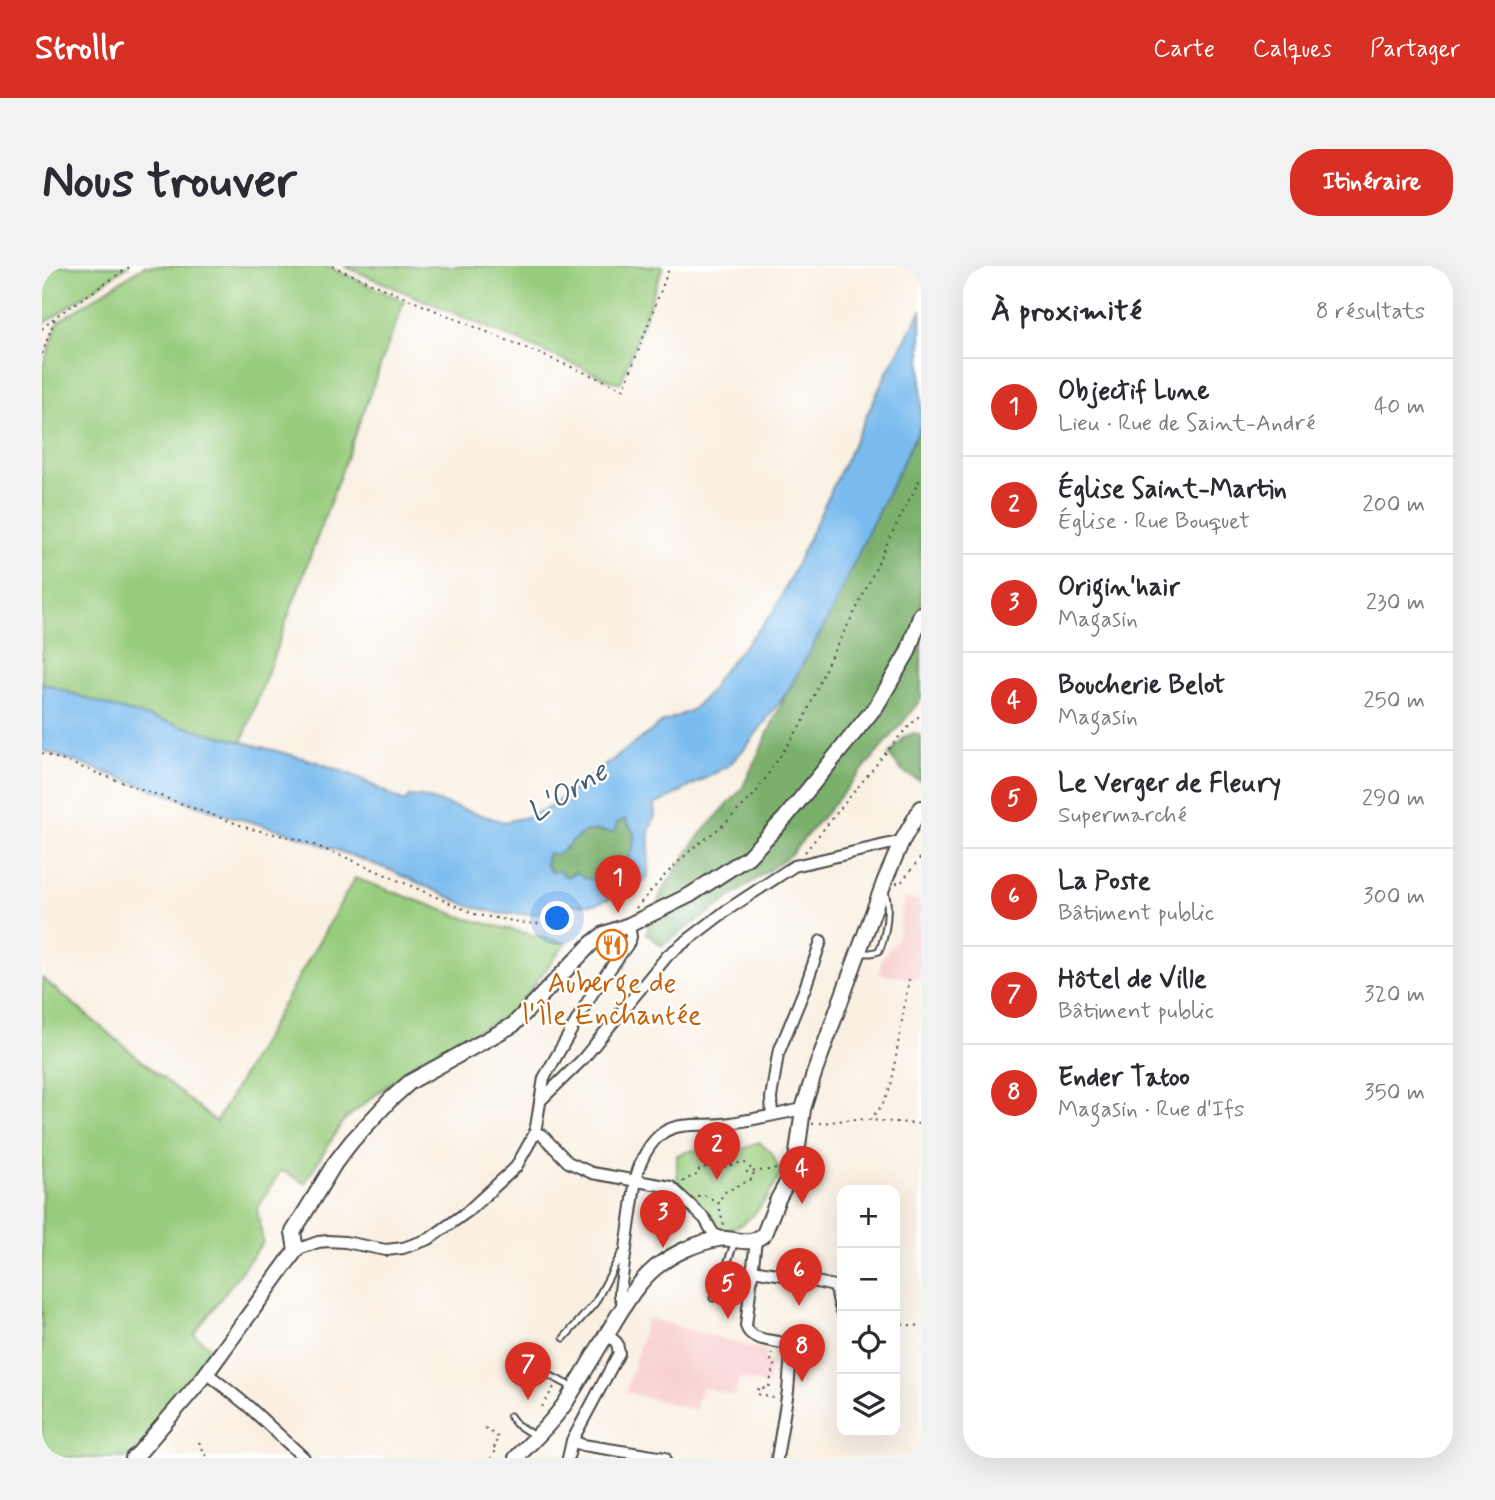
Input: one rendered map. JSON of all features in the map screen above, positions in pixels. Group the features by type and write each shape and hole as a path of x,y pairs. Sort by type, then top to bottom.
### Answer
{"street":[{"path":"296,1250 293,1233 335,1163 391,1099 410,1083 513,1025 591,944 604,934 629,925 690,895 748,857 785,818 877,705 908,652 921,614"},
{"path":"535,1133 542,1135 568,1162 592,1173 671,1187 705,1219 713,1233 748,1242 764,1234 792,1173 803,1110 858,953 889,885 902,841 921,808"},
{"path":"540,1101 583,1059 668,955 727,909 794,866 902,841"},
{"path":"133,1458 206,1373 296,1250 328,1241 394,1250 429,1238 467,1212 516,1167 535,1133 544,1078 592,994 628,944 631,937 629,925"},
{"path":"772,1115 771,1098 778,1054 821,941"},
{"path":"624,1306 620,1291 636,1180 646,1151 664,1132 684,1126 723,1124 803,1110"},
{"path":"516,1458 559,1411 642,1280 656,1267 685,1250 727,1236"},
{"path":"756,1240 746,1326 748,1333 772,1343 786,1343 791,1353 777,1458"},
{"path":"752,1270 834,1286 837,1291"},
{"path":"568,1458 572,1441 619,1353 617,1343 607,1334"},
{"path":"206,1373 248,1406 304,1458"},
{"path":"572,1441 665,1458"}],"lane":[{"path":"713,1298 718,1290 727,1236"},
{"path":"564,1338 595,1303 621,1254 626,1251"},
{"path":"547,1374 574,1388"},
{"path":"510,1416 516,1424 536,1437"}],"path":[{"path":"42,329 55,317 131,266"},
{"path":"332,266 624,389 670,266"},
{"path":"42,354 55,317"},
{"path":"629,925 637,906 666,874 755,794 803,722 828,660 859,604 891,533 921,477"},
{"path":"794,866 897,739 921,714"},
{"path":"42,753 251,829 301,840 477,915 565,928"},
{"path":"889,885 900,884 921,857"},
{"path":"870,1120 882,1105 891,1086 909,979"},
{"path":"809,1124 856,1119 921,1124"},
{"path":"682,1182 708,1166 717,1169 743,1162 748,1164 754,1176 752,1179 725,1192 718,1202"},
{"path":"746,1172 782,1168 786,1170"},
{"path":"692,1199 704,1195 718,1202 727,1236"},
{"path":"900,1324 921,1326"},
{"path":"772,1343 770,1359 775,1364 769,1386 766,1389 759,1387 757,1394 781,1400"},
{"path":"542,1407 556,1384"},
{"path":"485,1427 499,1438 493,1446 498,1449 491,1458"},
{"path":"199,1442 210,1458"}],"shaded area":[{"path":"904,898 921,901 921,980 879,974 882,959 898,937"},
{"path":"647,1318 767,1351 765,1361 772,1363 766,1385 740,1378 735,1396 702,1387 695,1410 626,1392"}],"green space":[{"path":"42,266 127,266 42,325"},
{"path":"144,266 326,266 404,301 242,742 115,708 42,683 42,368 59,321"},
{"path":"344,266 663,266 621,382 615,382"},
{"path":"921,425 921,699 790,855 662,946 646,933 662,891 700,834 742,789 787,692 830,615"},
{"path":"914,733 921,738 921,781 903,772 889,755 905,736"},
{"path":"625,819 634,840 627,868 618,874 607,869 596,870 592,879 576,872 566,877 551,872 545,863 548,853 564,850 579,834 593,830 607,833"},
{"path":"355,878 468,919 566,943 511,1014 423,1057 343,1121 305,1183 281,1170 257,1209 263,1242 194,1334 219,1355 133,1458 42,1458 42,978 216,1122"},
{"path":"738,1142 741,1150 759,1142 772,1153 778,1167 782,1167 782,1172 766,1200 749,1218 722,1232 679,1190 677,1155"}],"water":[{"path":"921,311 921,425 830,615 787,692 746,747 728,766 654,805 655,816 649,831 648,878 621,894 596,904 568,905 539,914 502,914 467,905 390,870 291,833 226,815 42,750 42,683 115,708 314,761 355,776 404,802 410,796 422,797 504,822 550,807 663,722 692,710 711,691 719,675 774,612 888,370","holes":["625,819 631,827 634,844 627,868 618,874 607,869 604,864 596,870 592,879 576,872 566,877 559,870 551,872 545,863 548,853 557,855 586,832 614,832 617,823"]}],"place":[{"name":"Objectif Lune","path":"618,913"},
{"name":"Auberge de l'Île Enchantée","path":"612,945"},
{"name":"Église Saint-Martin","path":"717,1180"},
{"name":"Boucherie Belot","path":"802,1204"},
{"name":"Origin'hair","path":"663,1248"},
{"name":"La Poste","path":"799,1306"},
{"name":"Le Verger de Fleury","path":"728,1319"},
{"name":"Ender Tatoo","path":"802,1382"},
{"name":"Hôtel de Ville","path":"528,1400"}],"water label":[{"name":"L'Orne","path":"567,791"}]}
